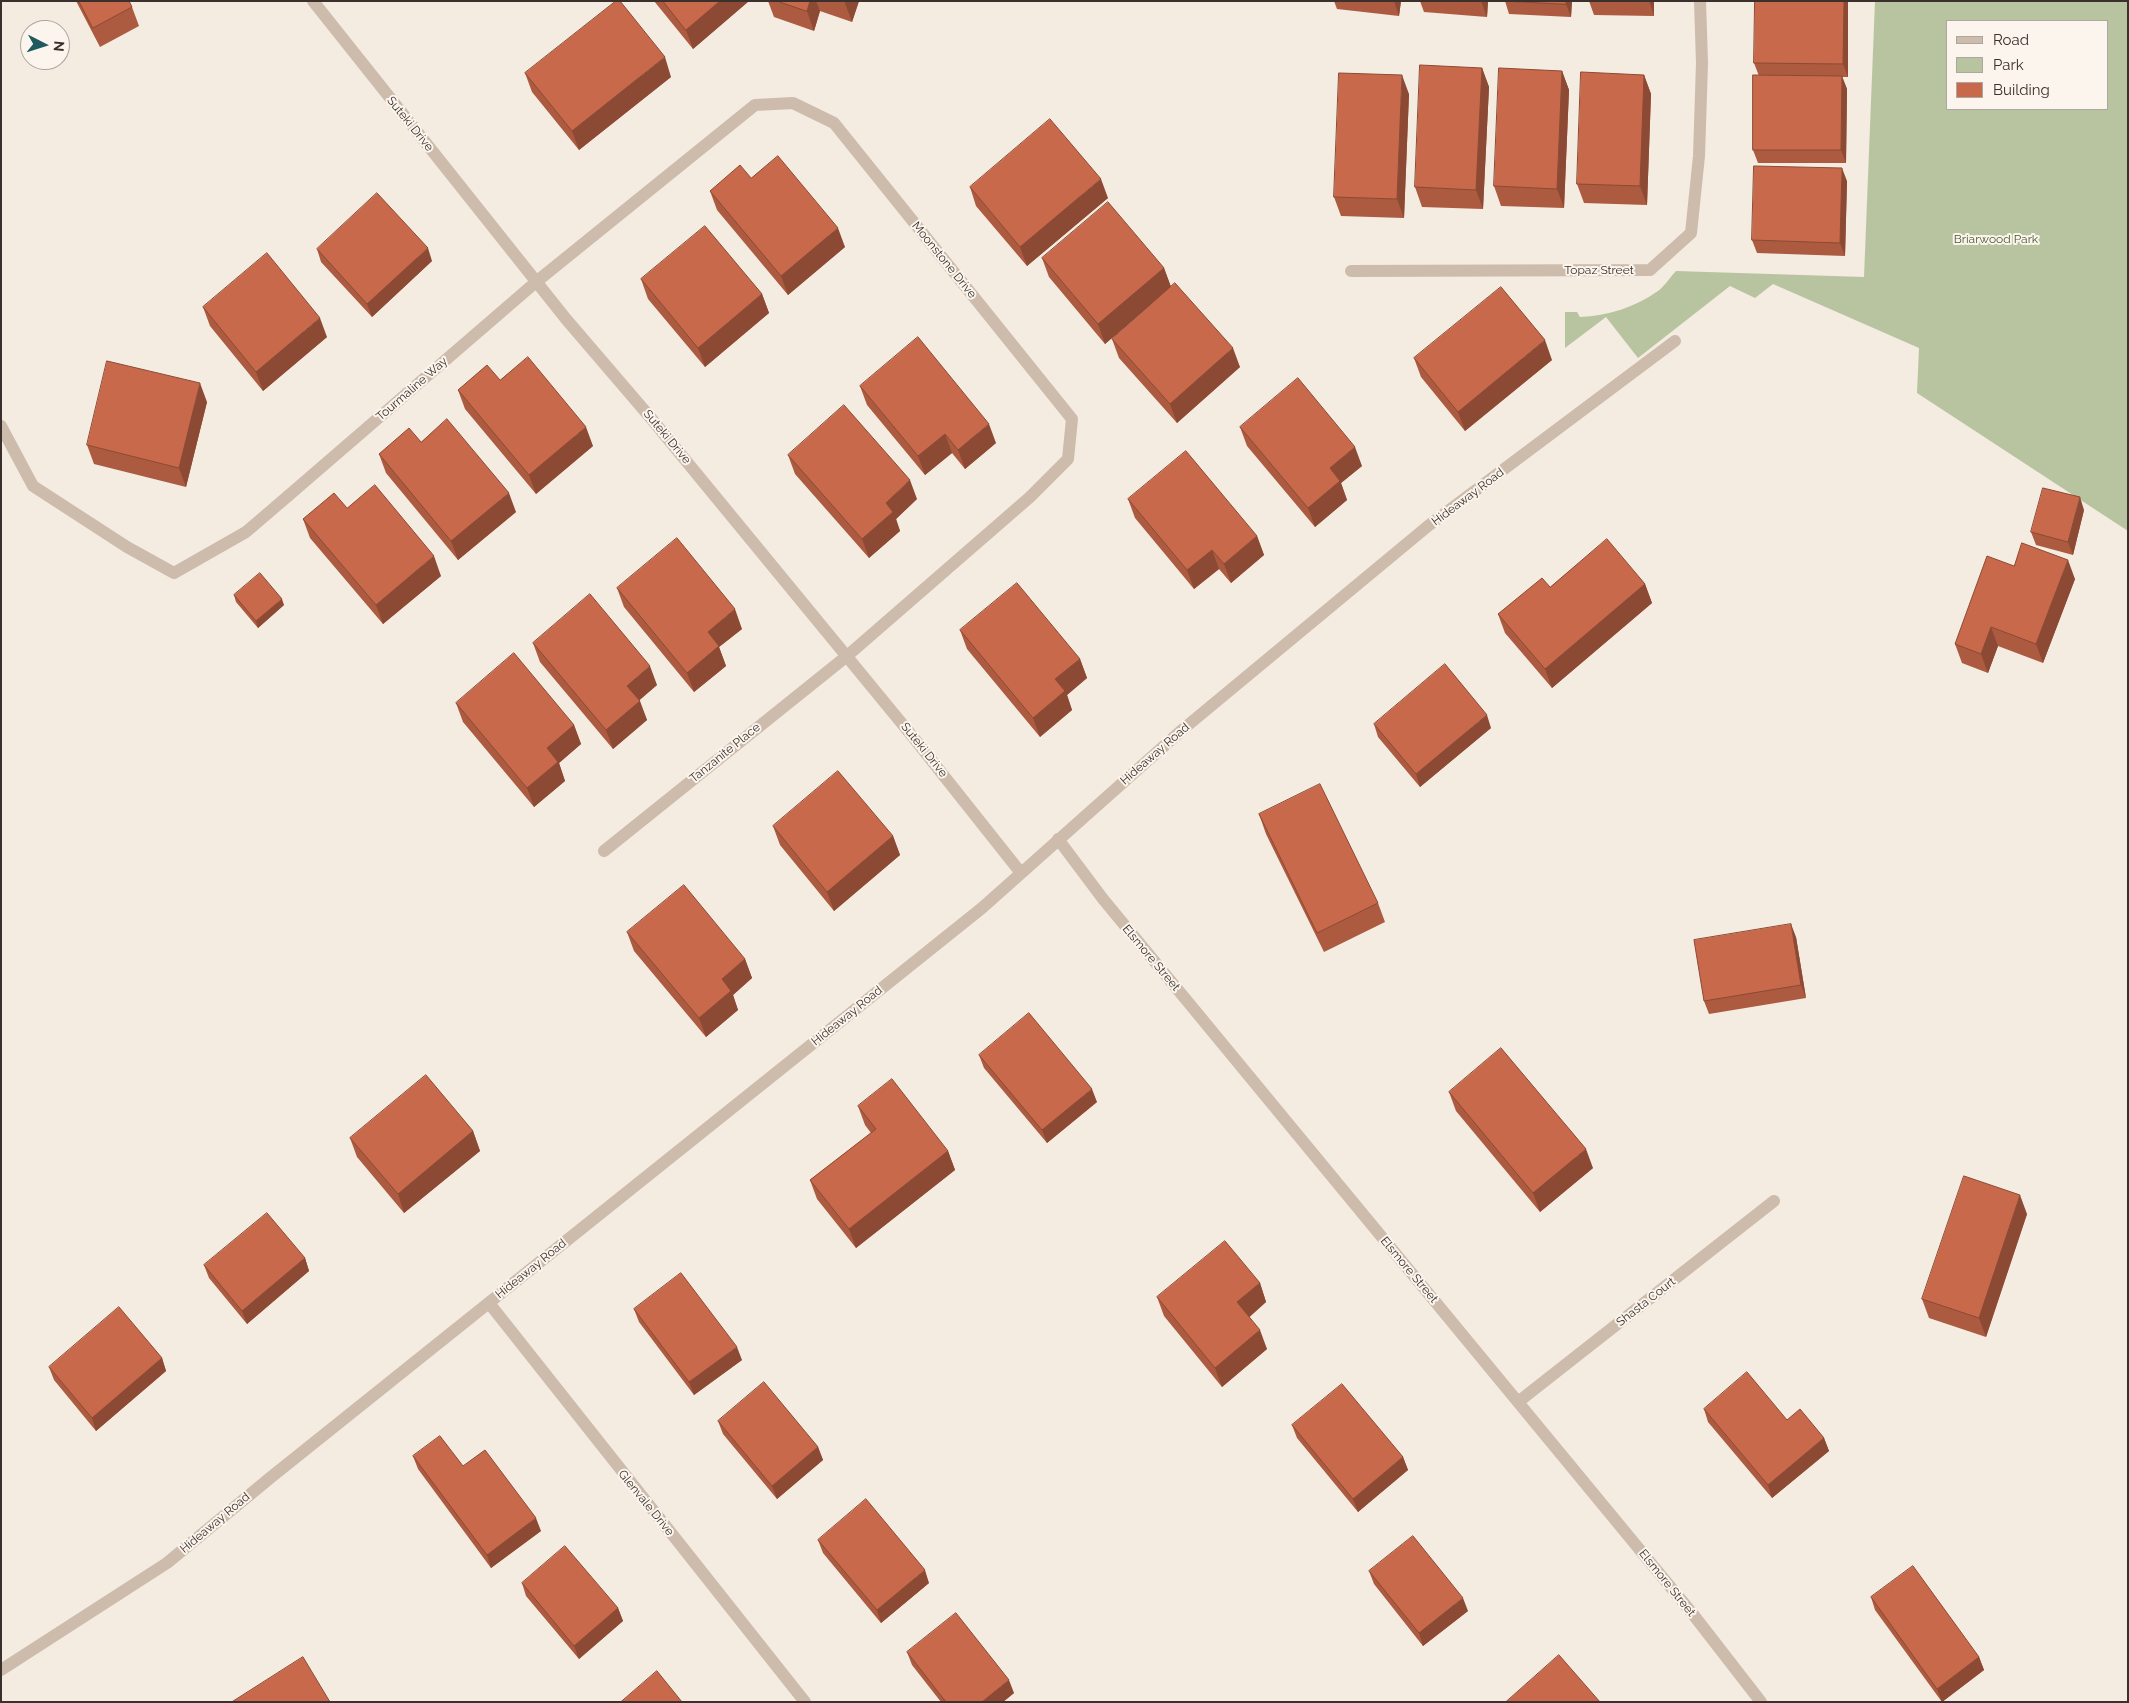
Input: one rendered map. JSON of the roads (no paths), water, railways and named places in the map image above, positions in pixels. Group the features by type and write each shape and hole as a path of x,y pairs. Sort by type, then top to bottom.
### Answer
{"street":[{"name":"Suteki Drive","path":"313,1 536,282 847,656 1021,873"},
{"name":"Topaz Street","path":"1351,271 1650,270 1691,233 1699,156 1702,63 1700,1"},
{"name":"Moonstone Drive","path":"536,282 755,105 793,103 834,123 1072,419 1068,459 1030,497 847,656"},
{"name":"Tourmaline Way","path":"1,426 33,486 126,547 174,573 246,532 536,282"},
{"name":"Hideaway Road","path":"1,1670 167,1563 270,1478 982,908 1182,730 1428,526 1675,341"},
{"name":"Tanzanite Place","path":"604,851 847,656"},
{"name":"Elsmore Street","path":"1058,839 1103,899 1692,1613 1761,1702"},
{"name":"Shasta Court","path":"1518,1402 1774,1201"},
{"name":"Glenvale Drive","path":"489,1303 805,1702"}],"park label":[{"name":"Briarwood Park","path":"1996,239"}]}
